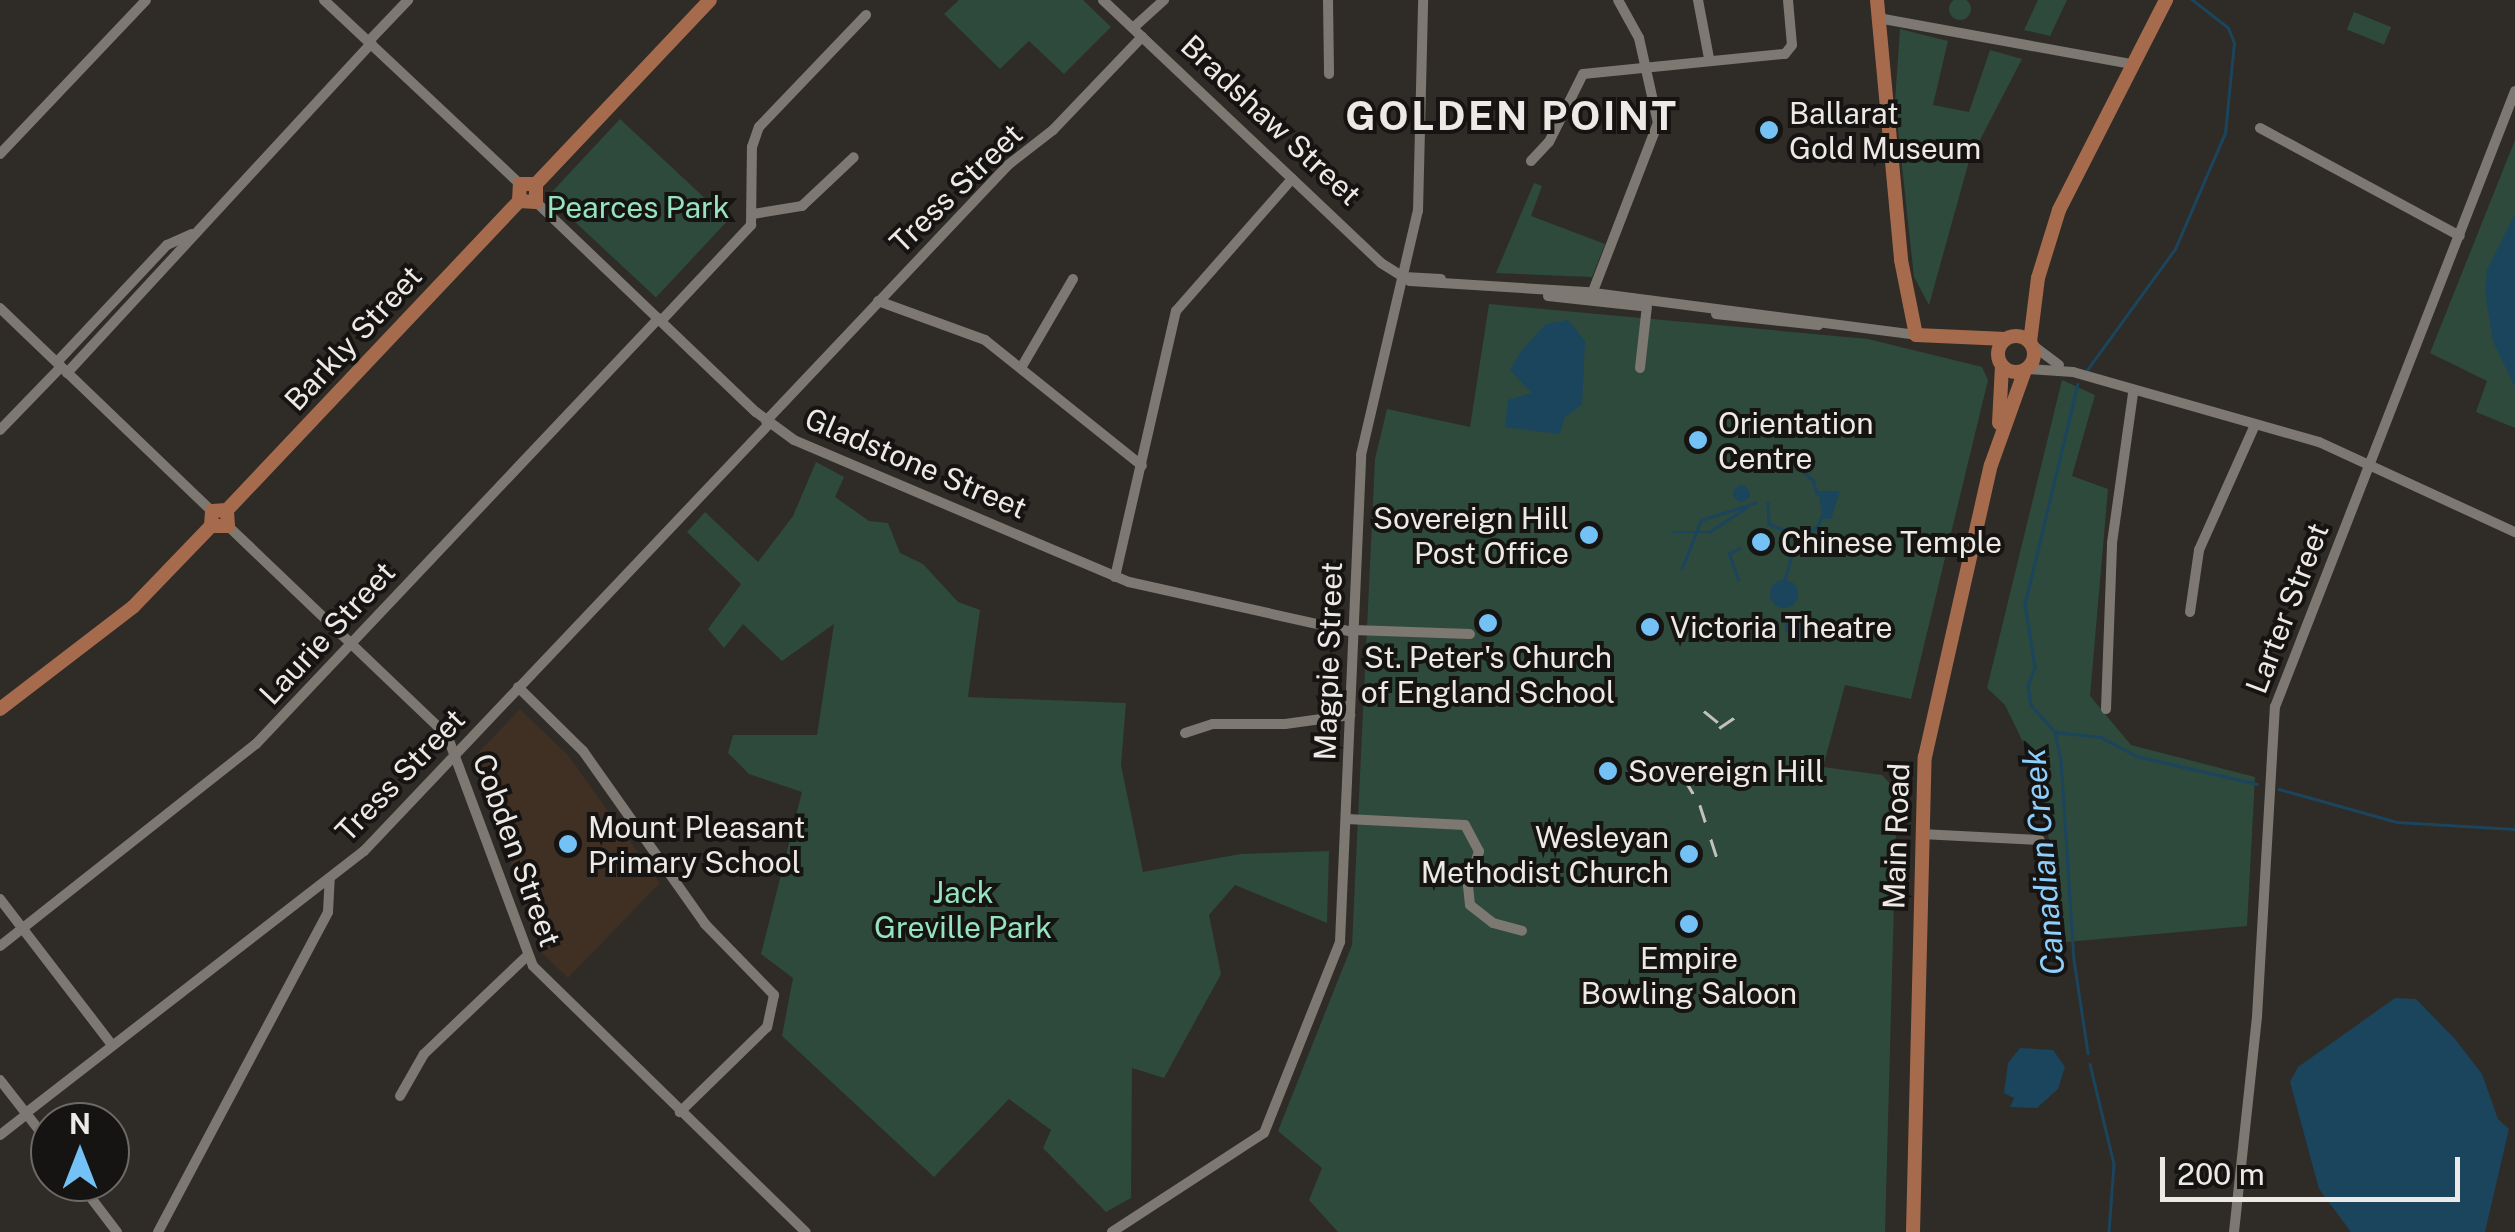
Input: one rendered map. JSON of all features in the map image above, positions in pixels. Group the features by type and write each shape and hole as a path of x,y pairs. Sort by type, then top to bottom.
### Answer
{"main road":[{"path":"536,184 520,184 519,202 536,202 536,184 710,0"},
{"path":"1877,0 1901,260 1919,335"},
{"path":"2007,338 2038,278 2068,189 2166,0"},
{"name":"Barkly Street","path":"0,709 133,607 519,202"},
{"path":"1919,335 2007,338 2031,343 2038,278"},
{"path":"1919,335 2002,366 2026,369"},
{"name":"Main Road","path":"1996,449 2002,366 1998,351 2007,338"},
{"name":"Main Road","path":"1913,1232 1922,834 1932,703 1996,449 2026,369 2031,343"}],"street":[{"path":"0,154 146,0"},
{"path":"324,0 520,184"},
{"path":"0,430 62,367 167,244 197,232 408,0"},
{"name":"Bradshaw Street","path":"1104,0 1402,278"},
{"path":"1132,28 1164,0"},
{"path":"1328,0 1330,74"},
{"name":"Magpie Street","path":"1112,1232 1264,1134 1340,942 1362,455 1418,201 1423,0"},
{"path":"1591,297 1656,130 1635,28 1618,0"},
{"path":"1698,0 1709,58"},
{"path":"1531,161 1551,140 1579,77 1709,58 1788,52 1788,0"},
{"path":"854,158 807,204 753,214 756,130 866,15"},
{"path":"1878,18 2132,64"},
{"name":"Tress Street","path":"0,1134 330,879 456,755 1008,165 1053,130 1142,37"},
{"name":"Larter Street","path":"2234,1232 2258,1017 2273,714 2515,91"},
{"path":"2260,128 2460,236"},
{"path":"1115,576 1176,312 1292,179"},
{"name":"Gladstone Street","path":"536,202 767,422 1115,576 1353,631 1470,634"},
{"name":"Laurie Street","path":"0,946 249,750 746,232 753,214"},
{"path":"1402,278 1919,335"},
{"path":"1021,368 1073,280"},
{"path":"1591,297 1666,306"},
{"path":"878,302 980,337 1142,466"},
{"path":"1640,368 1647,306"},
{"name":"Cobden Street","path":"0,308 440,727 456,755 526,957 806,1232"},
{"path":"2031,343 2073,372"},
{"path":"2026,369 2073,372 2370,462 2515,532"},
{"path":"2106,709 2111,552 2134,392"},
{"path":"2190,612 2199,550 2254,425"},
{"path":"518,687 584,750 700,917 770,989 776,1006 770,1023 680,1112"},
{"path":"1185,734 1213,724 1350,715"},
{"path":"1347,819 1465,825 1479,852 1468,886 1470,905 1492,924 1522,931"},
{"path":"1922,834 2040,840"},
{"path":"158,1232 330,908 330,879"},
{"path":"0,899 112,1045"},
{"path":"400,1096 424,1054 526,957"},
{"path":"0,1080 30,1118"},
{"path":"95,1202 118,1232"}],"shaded area":[{"name":"Mount Pleasant Primary School","path":"520,709 567,754 660,883 568,978 540,951 475,756"}],"green space":[{"path":"1960,-2 1968,1 1968,17 1960,20 1952,17 1949,9 1952,1"},
{"path":"959,0 1083,0 1111,27 1064,74 1029,41 1000,69 944,14"},
{"path":"2038,0 2067,0 2050,36 2024,30"},
{"path":"2354,12 2391,27 2384,45 2347,30"},
{"path":"1900,29 1948,41 1933,105 1969,112 1990,50 2022,59 1969,161 1929,305 1914,277 1895,101"},
{"name":"Pearces Park","path":"620,119 728,220 656,297 548,197"},
{"path":"2515,140 2515,428 2476,412 2487,381 2430,353"},
{"path":"1534,183 1542,186 1531,216 1605,244 1592,277 1496,273"},
{"name":"Sovereign Hill","path":"1489,304 1868,339 1982,367 1988,380 1911,699 1845,685 1823,767 1882,775 1897,791 1885,1232 1338,1232 1309,1200 1322,1168 1278,1131 1352,945 1375,459 1387,409 1470,427"},
{"path":"2062,380 2095,395 2072,476 2108,489 2090,696 2131,745 2255,777 2247,926 2066,942 2038,773 2005,705 1987,688"},
{"name":"Jack Greville Park","path":"816,462 844,477 835,497 869,521 888,523 900,553 923,564 958,602 980,610 968,697 1126,703 1121,765 1143,872 1240,854 1329,851 1327,923 1235,885 1209,915 1221,974 1164,1078 1132,1068 1131,1198 1106,1212 1043,1148 1051,1130 1009,1099 934,1177 782,1036 793,978 761,954 802,792 749,774 728,753 733,735 817,735 834,624 782,661 743,624 724,648 708,629 741,584 687,532 705,512 758,562 793,516"}],"water":[{"path":"2515,214 2515,387 2493,341 2485,292 2487,270"},
{"path":"1568,320 1585,341 1582,405 1565,417 1560,434 1505,427 1508,400 1532,393 1510,370 1546,324"},
{"path":"1818,491 1840,491 1831,519 1823,519"},
{"path":"1784,580 1794,584 1798,594 1794,604 1784,608 1774,604 1770,594 1774,584"},
{"path":"1797,614 1809,626 1797,638 1785,626"},
{"path":"2395,998 2416,999 2455,1039 2482,1074 2498,1119 2509,1129 2485,1232 2351,1232 2319,1189 2290,1082 2298,1067"},
{"path":"2020,1048 2053,1050 2065,1067 2058,1089 2037,1108 2010,1107 2014,1098 2004,1093 2008,1063"}],"waterway":[{"name":"Canadian Creek","path":"2087,370 2175,249 2225,133 2234,43 2228,28 2192,0"},
{"name":"Canadian Creek","path":"2078,384 2025,604 2035,667 2028,686 2031,705 2055,732 2061,760 2074,960 2088,1053"},
{"path":"1783,454 1813,480 1817,493"},
{"path":"1742,490 1745,494 1741,497 1738,493 1742,490"},
{"path":"1682,568 1701,520 1755,503"},
{"path":"1768,503 1769,524 1798,535 1785,580"},
{"path":"1799,534 1817,527 1826,506"},
{"path":"1672,532 1709,532 1747,507"},
{"path":"1738,580 1729,554 1739,548"},
{"path":"1786,612 1790,620"},
{"path":"2055,732 2101,737 2136,756 2257,784"},
{"path":"2279,789 2397,822 2515,829"},
{"name":"Canadian Creek","path":"2090,1064 2114,1164 2109,1232"}],"railway":[{"path":"1769,453 1793,449"},
{"path":"1704,711 1729,731"},
{"path":"1719,728 1741,713"},
{"path":"1684,778 1700,805 1722,873"}],"place":[{"name":"Ballarat Gold Museum","path":"1769,130"},
{"name":"Orientation Centre","path":"1698,440"},
{"name":"Sovereign Hill Post Office","path":"1589,535"},
{"name":"Chinese Temple","path":"1761,542"},
{"name":"St. Peter's Church of England School","path":"1488,623"},
{"name":"Victoria Theatre","path":"1650,627"},
{"name":"Sovereign Hill","path":"1608,771"},
{"name":"Mount Pleasant Primary School","path":"568,844"},
{"name":"Wesleyan Methodist Church","path":"1689,854"},
{"name":"Empire Bowling Saloon","path":"1689,924"}],"district":[{"name":"GOLDEN POINT","path":"1512,116"}]}
